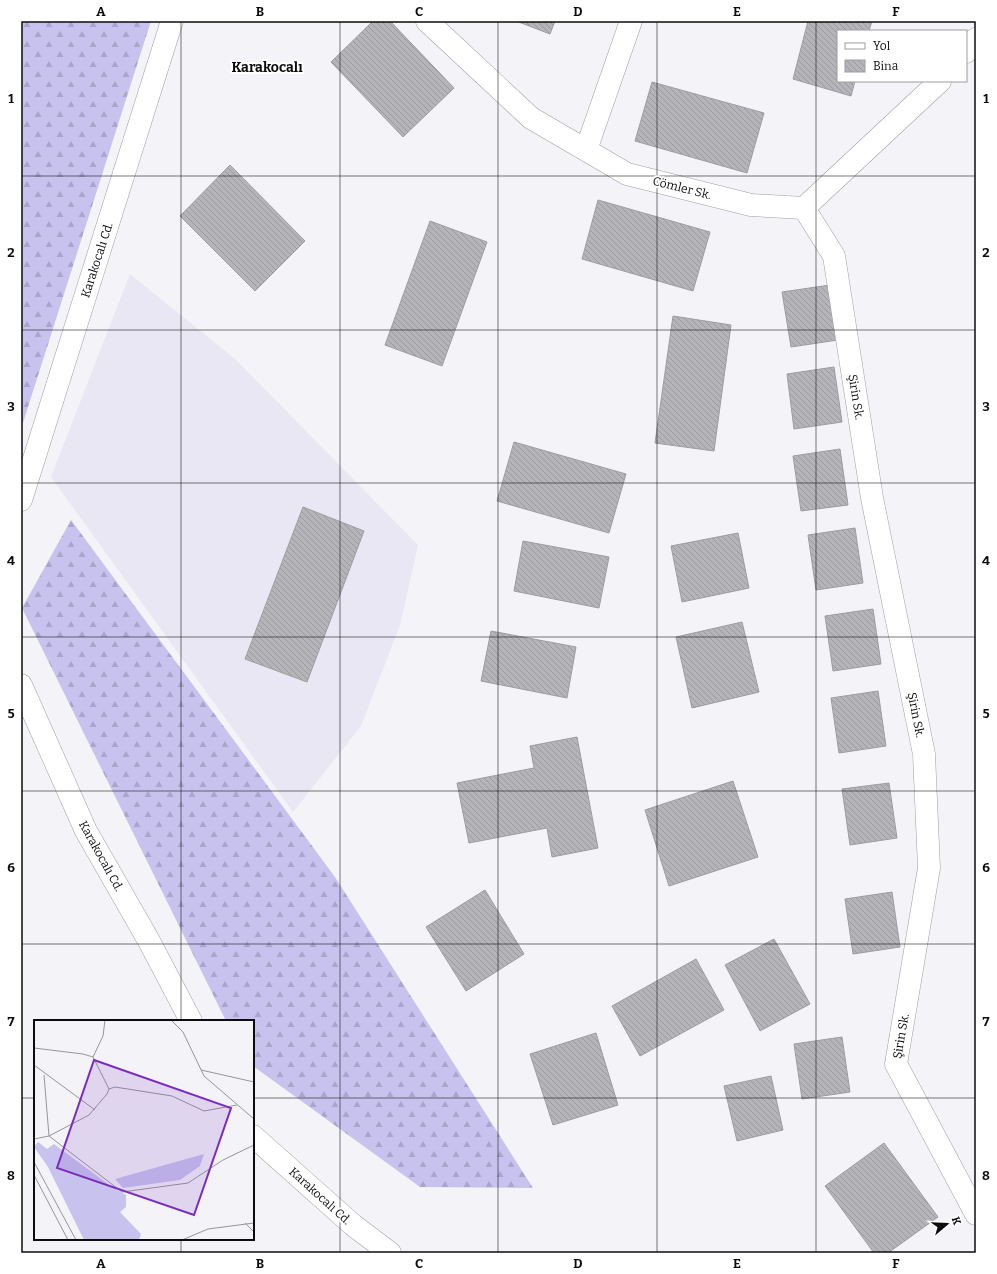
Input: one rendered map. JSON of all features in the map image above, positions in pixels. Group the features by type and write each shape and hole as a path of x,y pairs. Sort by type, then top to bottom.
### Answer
{"street":[{"name":"Karakocalı Cd.","path":"21,500 172,21"},
{"name":"Cömler Sk.","path":"427,21 531,118 627,174 751,205 804,208"},
{"path":"586,150 631,21"},
{"path":"967,51 976,39"},
{"path":"804,208 939,82"},
{"name":"Şirin Sk.","path":"804,208 834,256 872,498 924,754 929,868 896,1064 976,1214"},
{"name":"Karakocalı Cd.","path":"21,685 86,831 149,941 190,1020"},
{"name":"Karakocalı Cd.","path":"254,1137 353,1225 390,1253"}],"shaded area":[{"path":"130,274 235,359 418,545 400,625 361,726 293,812 51,477"}],"green space":[{"path":"21,21 151,21 21,429"},
{"path":"71,520 335,877 533,1188 420,1187 254,1067 254,1020 226,1020 22,608"}],"building":[{"path":"373,21 390,21 454,88 403,137 331,62"},
{"path":"516,21 555,21 550,34"},
{"path":"808,21 872,21 869,30 837,30 837,82 855,82 851,96 793,79"},
{"path":"652,82 764,113 747,173 635,141"},
{"path":"230,165 305,241 255,291 180,216"},
{"path":"598,200 710,232 693,291 582,259"},
{"path":"430,221 487,242 442,366 385,345"},
{"path":"830,285 838,340 791,347 782,292"},
{"path":"673,316 731,325 714,451 655,443"},
{"path":"834,367 842,422 794,429 787,374"},
{"path":"514,442 626,474 609,533 497,501"},
{"path":"840,449 848,505 801,511 793,456"},
{"path":"303,507 364,531 307,682 245,659"},
{"path":"855,528 863,583 816,590 808,535"},
{"path":"738,533 749,588 682,602 671,546"},
{"path":"523,541 609,557 599,608 514,591"},
{"path":"873,609 881,664 833,671 825,616"},
{"path":"742,622 759,692 692,708 676,637"},
{"path":"491,631 576,647 567,698 481,681"},
{"path":"878,691 886,746 839,753 831,698"},
{"path":"577,737 598,848 552,857 547,828 469,843 457,783 534,768 530,746"},
{"path":"733,781 758,857 669,886 645,810"},
{"path":"889,783 897,838 850,845 842,789"},
{"path":"485,890 524,954 466,991 426,927"},
{"path":"892,892 900,947 853,954 845,899"},
{"path":"774,939 810,1004 760,1031 725,965"},
{"path":"696,959 724,1010 640,1056 612,1006"},
{"path":"596,1033 618,1105 553,1125 530,1054"},
{"path":"842,1037 850,1092 802,1099 794,1044"},
{"path":"771,1076 783,1130 737,1141 724,1086"},
{"path":"884,1143 938,1217 888,1253 874,1253 825,1186"}],"district":[{"name":"Karakocalı","path":"267,67"}]}
